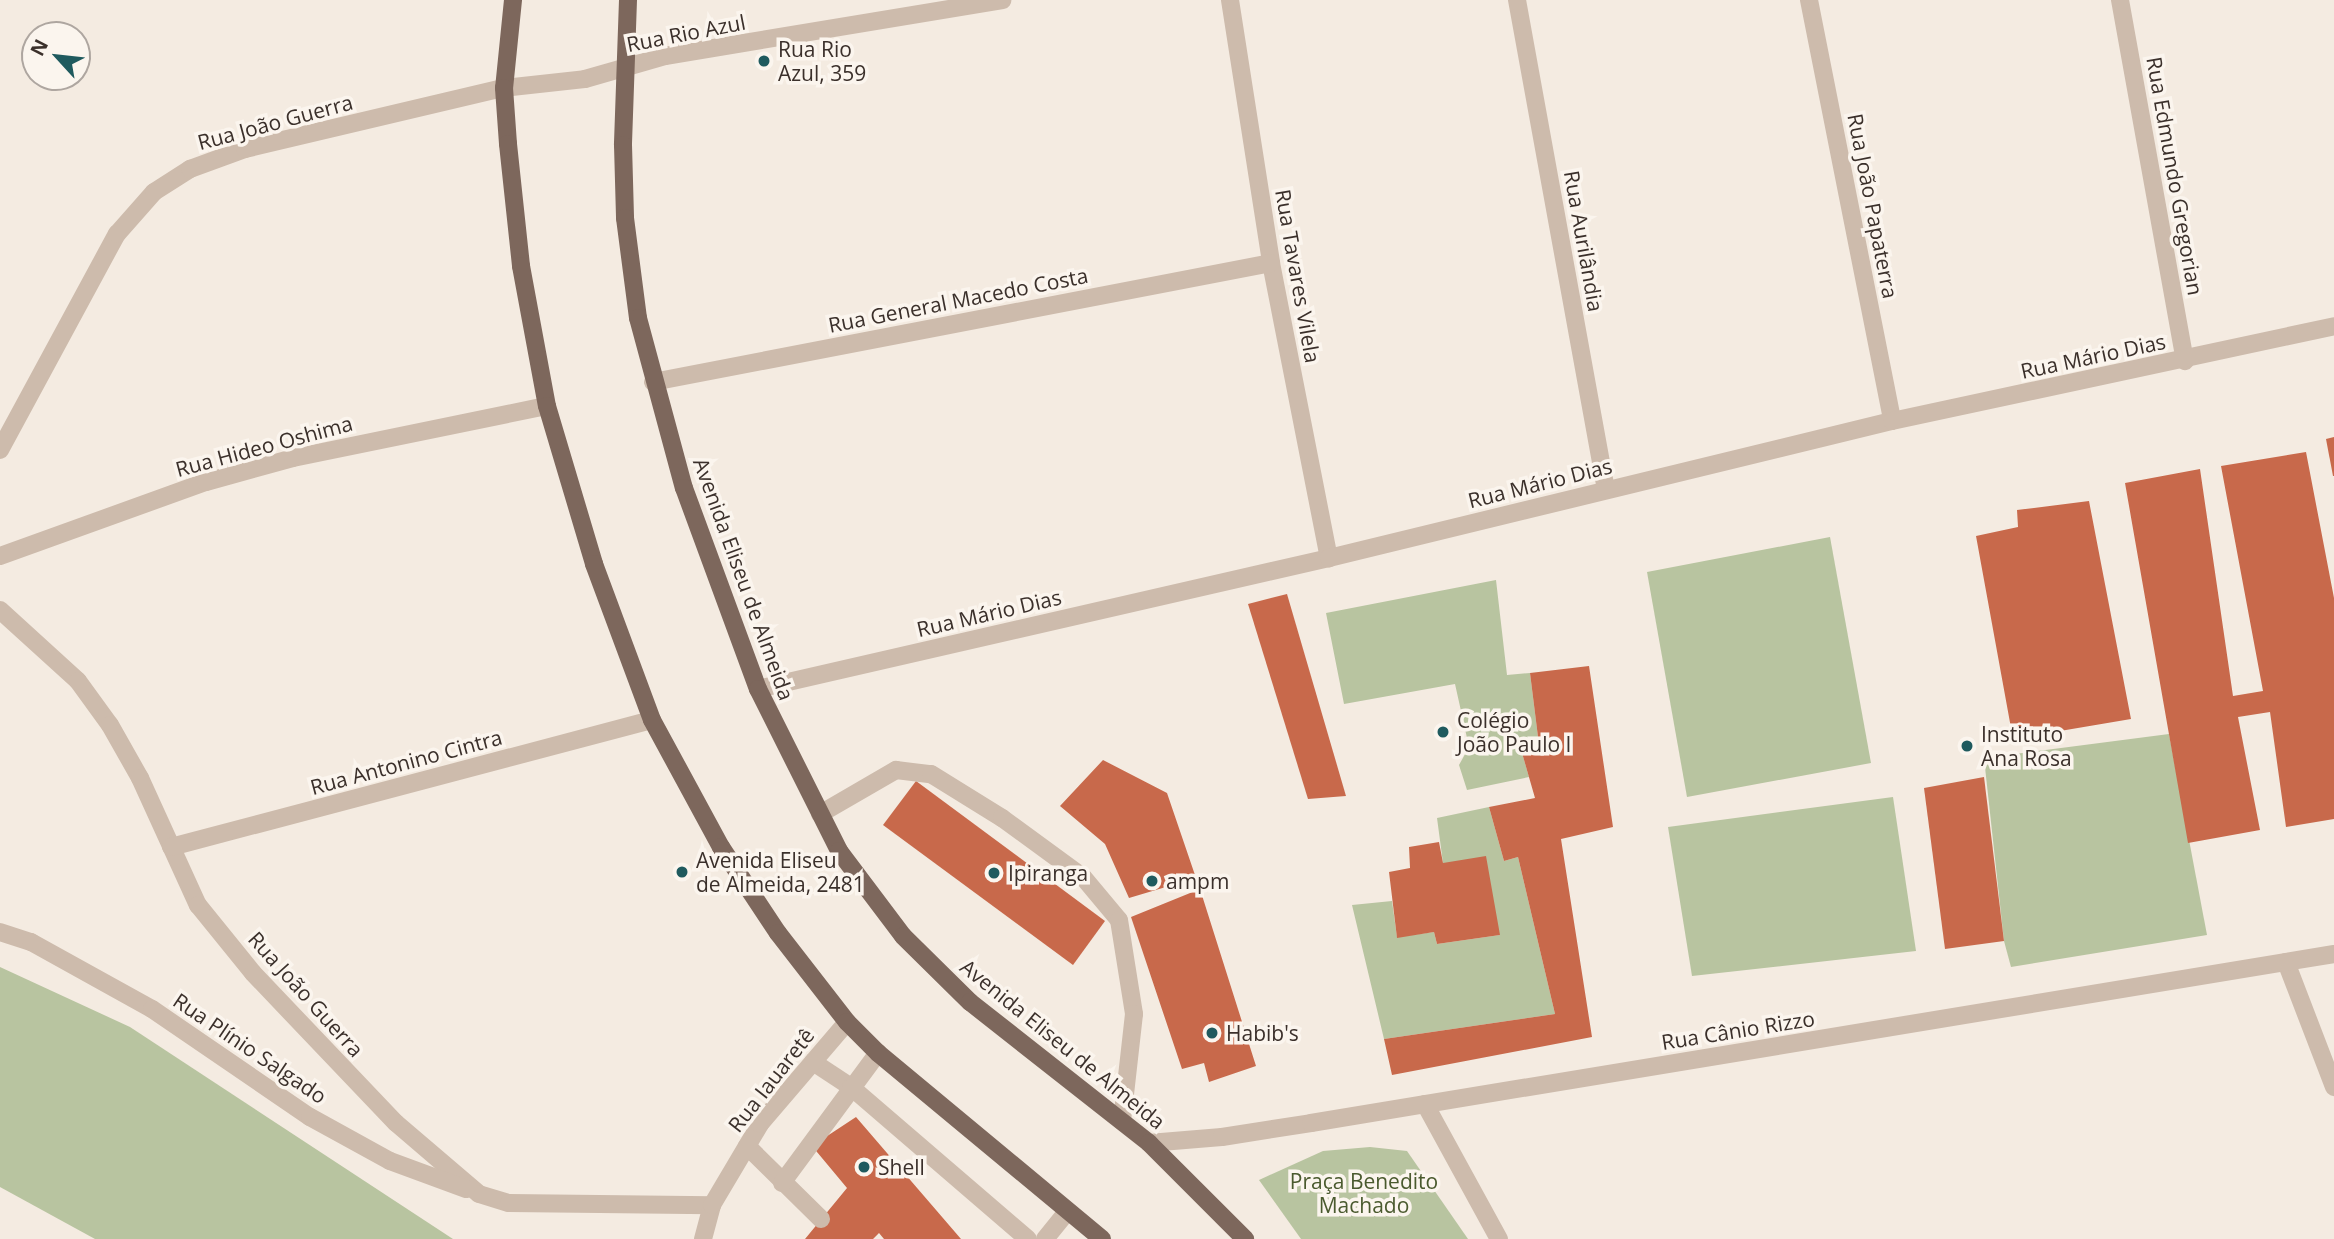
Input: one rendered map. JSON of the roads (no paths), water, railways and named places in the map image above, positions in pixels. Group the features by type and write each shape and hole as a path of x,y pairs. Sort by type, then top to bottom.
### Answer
{"main road":[{"path":"513,0 504,88 521,266 547,406 594,565 652,720 721,847 778,933 847,1022 878,1053 1102,1239"},
{"name":"Avenida Eliseu de Almeida","path":"628,0 628,67 623,145 625,218 631,283 653,382 684,488 758,689 820,814 839,851 903,936 970,1002 1149,1143 1245,1239"}],"street":[{"name":"Rua Rio Azul","path":"504,88 585,79 665,57 1002,0"},
{"name":"Rua Tavares Vilela","path":"1230,0 1271,263 1329,558"},
{"name":"Rua Aurilândia","path":"1517,0 1606,489"},
{"name":"Rua João Papaterra","path":"1809,0 1892,421"},
{"name":"Rua Edmundo Gregorian","path":"2120,0 2185,360"},
{"name":"Rua João Guerra","path":"0,450 117,234 154,192 190,169 244,149 504,88"},
{"name":"Rua General Macedo Costa","path":"653,382 1271,263"},
{"name":"Rua Mário Dias","path":"758,689 1329,558 1892,421 2334,326"},
{"name":"Rua Hideo Oshima","path":"0,556 206,482 293,458 547,406"},
{"name":"Rua João Guerra","path":"0,610 78,681 110,725 140,778 198,905 253,973 397,1123 479,1194 509,1203 712,1205"},
{"name":"Rua Antonino Cintra","path":"171,846 652,720"},
{"path":"820,814 896,770 931,774 1002,818 1083,877 1119,920 1134,1014 1122,1121"},
{"name":"Rua Plínio Salgado","path":"0,932 31,942 152,1009 310,1117 390,1161 479,1194"},
{"name":"Rua Cânio Rizzo","path":"1149,1143 1222,1137 2334,954"},
{"path":"2287,962 2334,1087"},
{"name":"Rua Iauaretê","path":"703,1239 712,1205 760,1124 847,1022"},
{"path":"782,1183 878,1053"},
{"path":"813,1062 851,1087 1028,1239"},
{"path":"1425,1104 1499,1239"},
{"path":"747,1146 821,1219"},
{"path":"1045,1239 1068,1211"}],"place":[{"name":"Rua Rio Azul, 359","path":"764,61"},
{"name":"Colégio João Paulo I","path":"1443,732"},
{"name":"Instituto Ana Rosa","path":"1967,746"},
{"name":"Avenida Eliseu de Almeida, 2481","path":"682,872"},
{"name":"Ipiranga","path":"994,873"},
{"name":"ampm","path":"1152,881"},
{"name":"Habib's","path":"1212,1033"},
{"name":"Shell","path":"864,1167"}],"park label":[{"name":"Praça Benedito Machado","path":"1364,1193"}]}
